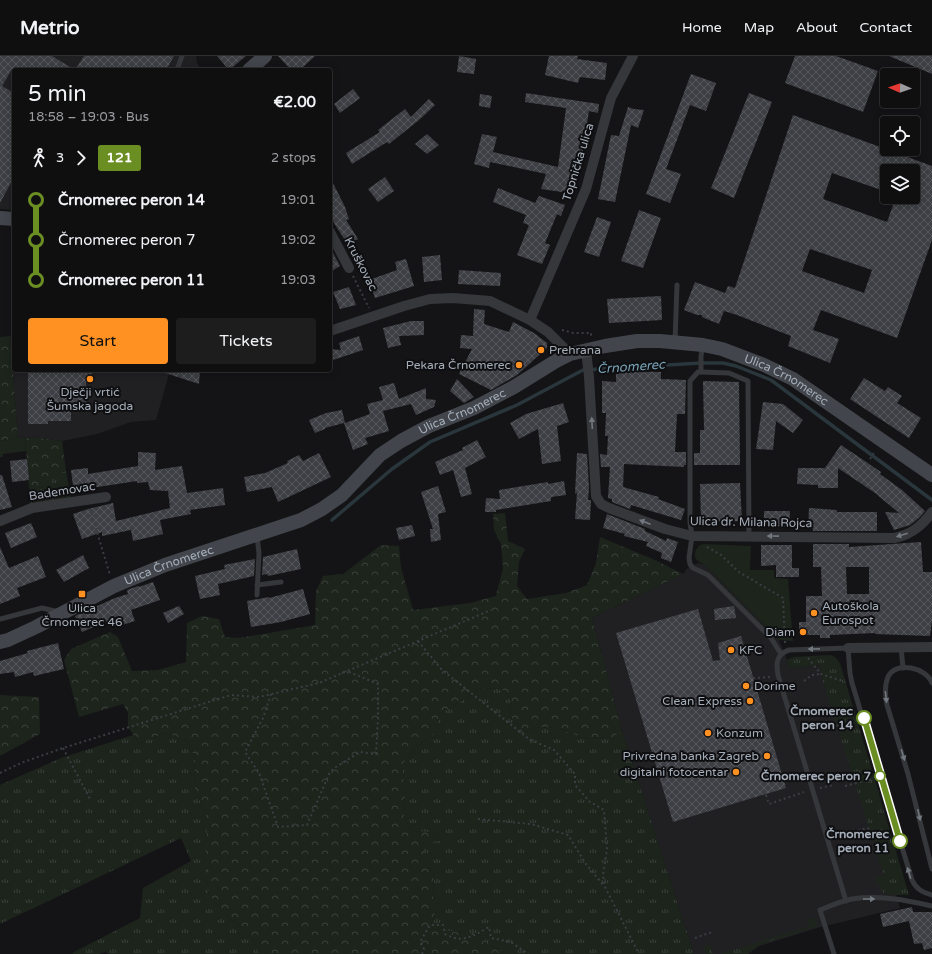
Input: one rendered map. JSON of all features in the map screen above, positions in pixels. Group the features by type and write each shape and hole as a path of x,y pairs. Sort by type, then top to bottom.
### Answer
{"street":[{"path":"251,68 265,56"},
{"name":"Topnička ulica","path":"530,320 586,189 611,98 631,57"},
{"path":"0,218 12,219"},
{"name":"Kruškovac","path":"332,236 349,268"},
{"path":"332,330 404,306 430,299 453,298 490,301 530,320 548,332 570,354"},
{"name":"Ulica Črnomerec","path":"0,642 8,640 114,586 151,571 302,520 342,496 380,455 401,441 429,426 474,408 514,388 556,361 589,346 660,340 675,342 702,351 722,349 746,358 793,379 932,475"},
{"name":"Ulica dr. Milana Rojca","path":"589,346 588,364 596,496 601,504 665,529 692,536 894,538 905,536 918,528 932,512"},
{"name":"Bademovac","path":"0,521 32,508 106,497"},
{"path":"848,648 932,647"}],"lane":[{"path":"178,68 182,56"},
{"path":"675,342 677,285"},
{"path":"701,370 702,351"},
{"path":"749,536 748,381 729,373 701,370 690,381 690,523 692,536 689,558 690,564 693,568 708,575 771,638 781,654"},
{"path":"257,535 259,553 257,595"},
{"path":"257,585 281,582"},
{"path":"0,620 42,608 62,613"},
{"path":"901,647 903,668"},
{"path":"846,901 780,686 776,667 777,661 781,654 789,650 848,648 852,683 912,880 919,890 932,895"},
{"path":"932,683 926,674 913,669 903,668 893,671 889,676 886,684 885,695 916,800 932,869"},
{"path":"834,954 820,910 853,899 904,900 932,906"}],"path":[{"name":"Kruškovac","path":"349,268 369,308"},
{"path":"560,332 562,330 573,333 591,333 589,346"},
{"path":"870,459 876,450"},
{"path":"87,500 111,579"},
{"path":"692,536 721,556 739,572 783,598 784,641"},
{"path":"0,773 21,763 63,748 231,695 259,697 319,683 491,610"},
{"path":"418,641 442,670 529,739 554,750 574,774 575,785 590,802 604,810 608,849 603,875 605,887"},
{"path":"806,655 821,674"},
{"path":"271,694 263,718 245,752 260,773 278,827 307,825 330,772 360,752 376,754 378,684 347,671"},
{"path":"804,681 812,675 821,674 846,681"},
{"path":"754,678 773,677"},
{"path":"822,730 857,720"},
{"path":"63,748 90,799"},
{"path":"845,786 874,778"},
{"path":"817,789 833,785"},
{"path":"766,795 769,804 804,792"},
{"path":"478,819 531,824 568,835 586,864 605,887 637,954"},
{"path":"853,832 867,828 893,839"},
{"path":"422,954 424,949 420,942 430,925 444,926 445,934 452,938 471,938 489,927 491,938 512,942 528,954"},
{"path":"695,938 712,932"}],"shaded area":[{"path":"0,56 196,56 200,68 12,68 12,210 0,209"},
{"name":"Dječji vrtić Šumska jagoda","path":"10,336 12,336 12,362"},
{"name":"Dječji vrtić Šumska jagoda","path":"13,372 169,372 156,420 131,422 97,434 62,441 33,437 18,438"},
{"path":"699,563 706,566 779,640 787,660 788,669 828,664 900,908 817,928 734,954 694,954 622,730 592,618 683,574 689,566"}],"green space":[{"path":"10,336 18,438 0,441 0,337"},
{"path":"33,437 62,441 66,471 55,476 49,487 43,488 29,486 25,438"},
{"path":"25,438 26,451 3,454 3,457 0,457 0,441"},
{"path":"66,471 71,499 30,503 29,486 43,488 58,473"},
{"path":"505,513 508,541 525,549 519,562 517,586 527,599 566,593 587,585 596,563 600,537 655,560 683,574 592,618 622,730 613,737 584,738 557,728 540,727 524,732 510,716 511,700 501,688 482,689 439,714 437,732 415,748 402,765 405,792 404,817 411,831 427,832 442,840 424,845 424,868 434,869 433,897 441,900 434,916 432,929 475,933 504,954 258,954 257,947 246,930 232,920 208,893 206,860 207,818 194,786 195,758 187,740 165,733 139,743 128,727 128,713 123,704 79,717 64,660 71,649 110,632 118,637 132,671 158,670 186,662 187,623 202,616 219,619 225,637 239,638 315,625 316,591 323,576 343,574 381,545 399,546 401,567 413,610 470,603 496,596 503,568 501,544 494,530 493,514"},
{"path":"703,544 751,546 750,570 774,570 774,578 788,579 793,641 779,640 709,569 696,559 696,550"},
{"path":"830,655 835,657 840,663 909,895 883,893 874,877 884,876 823,681 820,665 788,669 787,660 793,657"},
{"path":"501,688 511,700 510,716 524,732 540,727 557,728 584,738 612,737 622,730 694,954 504,954 475,933 432,929 434,916 441,900 433,897 434,869 424,868 424,844 442,840 427,832 411,831 404,817 405,792 402,765 415,748 437,732 439,714 482,689"},
{"path":"0,695 39,697 40,734 0,756"},
{"path":"165,733 187,740 195,758 194,786 207,818 208,893 232,920 246,930 257,947 258,954 109,954 105,952 99,954 72,954 140,918 143,888 191,861 181,838 0,924 0,785 61,758 133,735 139,743"},
{"path":"813,918 818,926 761,944 748,954 720,954 809,926 807,919"},
{"path":"710,944 713,954 706,954 703,946"}],"building":[{"path":"0,56 52,56 72,68 12,68 2,86 12,92 12,181 0,203"},
{"path":"84,56 174,56 167,68 76,68"},
{"path":"217,56 246,56 231,68 227,68"},
{"path":"278,56 315,56 302,68 289,68"},
{"path":"459,56 476,59 474,74 457,72"},
{"path":"549,56 578,56 577,59 607,63 605,80 580,77 578,83 545,75"},
{"path":"795,56 836,56 878,71 863,112 785,83"},
{"path":"889,56 932,56 932,74"},
{"path":"691,74 716,83 706,111 690,105 666,169 681,174 670,203 646,194"},
{"path":"353,89 360,98 340,113 334,104"},
{"path":"526,93 599,104 598,113 589,111 580,169 569,193 541,189 546,174 490,162 489,168 474,164 482,134 497,137 493,152 558,167 566,108 525,102"},
{"path":"749,93 772,102 734,198 711,188"},
{"path":"480,94 492,96 490,108 479,106"},
{"path":"429,99 435,105 419,120 389,144 387,142 352,164 346,153 380,132 378,130 405,109 411,117"},
{"path":"628,107 644,110 638,128 631,125 615,202 598,199 611,135 619,136"},
{"path":"793,115 880,147 880,156 905,156 932,166 932,240 897,338 821,310 813,330 839,339 830,363 788,346 791,336 737,315 724,311 719,324 702,317 702,315 697,315 684,310 695,282 725,293 728,286 735,288","holes":["880,164 920,164 920,204 893,204 887,222 823,199 832,173 880,190","810,249 872,270 864,293 802,271"]},
{"path":"427,134 439,145 427,154 415,144"},
{"path":"385,177 394,191 378,202 368,189"},
{"path":"332,181 345,207 349,219 346,220 358,239 348,245 334,223 332,216"},
{"path":"498,188 535,203 539,196 565,205 561,216 557,214 545,243 550,245 542,264 517,255 529,225 523,223 526,215 493,202"},
{"path":"639,210 661,218 643,268 621,261"},
{"path":"597,217 611,222 599,257 584,252"},
{"path":"332,251 340,266 332,271"},
{"path":"440,255 442,280 424,282 422,257"},
{"path":"406,259 414,286 375,298 369,280 397,270 395,262"},
{"path":"459,270 501,273 500,286 458,284"},
{"path":"349,287 356,305 340,309 333,292"},
{"path":"661,296 662,320 609,323 607,299"},
{"path":"474,309 485,310 484,324 509,332 513,322 534,333 547,343 547,348 517,375 491,390 459,374 472,349 460,348 461,335 473,336"},
{"path":"411,321 424,321 424,335 399,336 401,345 388,348 383,328"},
{"path":"359,336 363,350 332,360 332,349 341,350 339,343"},
{"path":"616,371 661,372 661,379 686,380 685,414 677,414 675,452 686,452 686,465 684,465 684,467 624,464 623,487 659,497 658,499 685,509 681,520 631,505 630,509 612,502 612,499 608,498 610,467 601,467 600,454 607,455 608,436 605,436 606,413 602,413 602,381 616,382"},
{"path":"28,372 92,372 92,382 86,382 86,409 71,409 71,421 48,421 48,424 28,424"},
{"path":"162,372 200,372 199,384"},
{"path":"864,378 885,391 888,387 902,396 897,403 921,418 909,438 850,399"},
{"path":"457,379 474,397 464,403 450,391"},
{"path":"703,381 739,382 740,465 694,465 694,453 700,453 700,430 704,430"},
{"path":"394,383 399,399 426,388 426,399 436,400 434,407 416,415 411,404 383,411 389,431 365,438 368,444 353,450 344,423 325,428 315,433 309,420 326,413 342,410 345,423 370,414 367,404 383,400 379,387"},
{"path":"763,402 783,404 803,420 793,433 776,421 773,450 756,449"},
{"path":"563,403 569,422 557,426 561,461 542,464 538,429 519,439 510,423 526,414"},
{"path":"477,440 486,457 465,468 472,494 461,497 453,470 440,475 435,462 463,450 462,448"},
{"path":"841,445 881,472 880,474 902,490 925,511 920,517 910,525 894,530 885,512 899,513 875,493 838,468 838,488 818,488 818,485 797,484 798,468 825,468"},
{"path":"138,452 156,453 155,470 182,466 187,493 223,488 225,505 190,510 191,514 160,520 163,534 133,541 131,530 102,536 102,532 82,539 73,514 113,503 116,521 170,508 168,491 150,490 148,482 137,483 137,481 91,488 91,491 74,493 71,470 88,468 88,474 138,466"},
{"path":"319,453 331,477 278,502 272,487 247,492 244,477 265,473 288,463 287,461 299,455 303,461"},
{"path":"577,453 587,454 589,488 588,500 591,500 590,520 575,519 577,493 575,494"},
{"path":"27,459 29,480 12,482 10,461"},
{"path":"0,475 2,475 12,507 0,510"},
{"path":"564,481 566,495 551,497 551,501 496,510 496,512 485,512 486,498 500,499 499,490 548,482 548,484"},
{"path":"740,483 742,521 701,522 700,484"},
{"path":"438,486 446,512 438,514 441,540 431,542 430,529 433,529 421,492"},
{"path":"809,508 837,510 837,512 877,512 877,531 813,531 813,529 808,529"},
{"path":"764,511 790,511 789,527 764,526"},
{"path":"607,514 645,529 645,531 666,541 667,538 678,542 671,562 661,558 662,553 646,546 648,542 624,536 625,534 603,528"},
{"path":"31,523 37,537 11,548 5,533"},
{"path":"412,525 415,536 399,540 396,528"},
{"path":"921,542 923,572 932,572 932,620 930,636 875,633 830,635 830,638 820,638 820,635 799,635 799,622 806,622 806,596 822,596 821,567 813,567 813,544 849,544 849,547","holes":["846,567 869,567 869,594 847,594"]},
{"path":"761,545 792,545 792,568 799,568 799,577 776,577 776,565 761,566"},
{"path":"0,547 9,568 38,556 46,577 17,588 20,596 0,604"},
{"path":"297,549 301,569 268,576 267,574 262,575 263,557"},
{"path":"83,555 89,568 64,582 56,570"},
{"path":"255,559 254,576 218,584 220,595 200,599 195,576 225,569 224,565"},
{"path":"153,582 160,600 131,610 135,621 122,625 120,616 82,632 75,616 115,598 128,594 127,590"},
{"path":"303,589 310,614 281,622 251,627 247,601 269,598"},
{"path":"179,606 184,614 168,623 163,613"},
{"path":"734,606 736,618 715,620 714,609"},
{"name":"Konzum","path":"698,609 713,661 720,660 718,643 741,636 786,788 673,822 616,633"},
{"path":"58,643 64,669 34,676 33,672 15,677 14,672 0,674 0,661 28,653 27,651"},
{"path":"912,907 913,912 932,912 932,948 924,950 922,943 914,944 909,921 883,927 880,914"}],"waterway":[{"name":"Črnomerec","path":"332,520 392,469 430,442 517,405 583,370 701,363 723,363 736,366 771,380 932,500"}],"bus line":[{"name":"121","path":"864,718 900,841"}],"place":[{"name":"Prehrana","path":"541,350"},
{"name":"Pekara Črnomerec","path":"519,365"},
{"name":"Dječji vrtić Šumska jagoda","path":"90,379"},
{"name":"Ulica Črnomerec 46","path":"82,594"},
{"name":"Autoškola Eurospot","path":"814,613"},
{"name":"Diam","path":"803,632"},
{"name":"KFC","path":"731,650"},
{"name":"Dorime","path":"746,686"},
{"name":"Clean Express","path":"750,701"},
{"name":"Črnomerec peron 14","path":"864,718"},
{"name":"Konzum","path":"708,733"},
{"name":"Privredna banka Zagreb","path":"767,756"},
{"name":"digitalni fotocentar","path":"736,772"},
{"name":"Črnomerec peron 7","path":"880,776"},
{"name":"Črnomerec peron 11","path":"900,841"}]}
